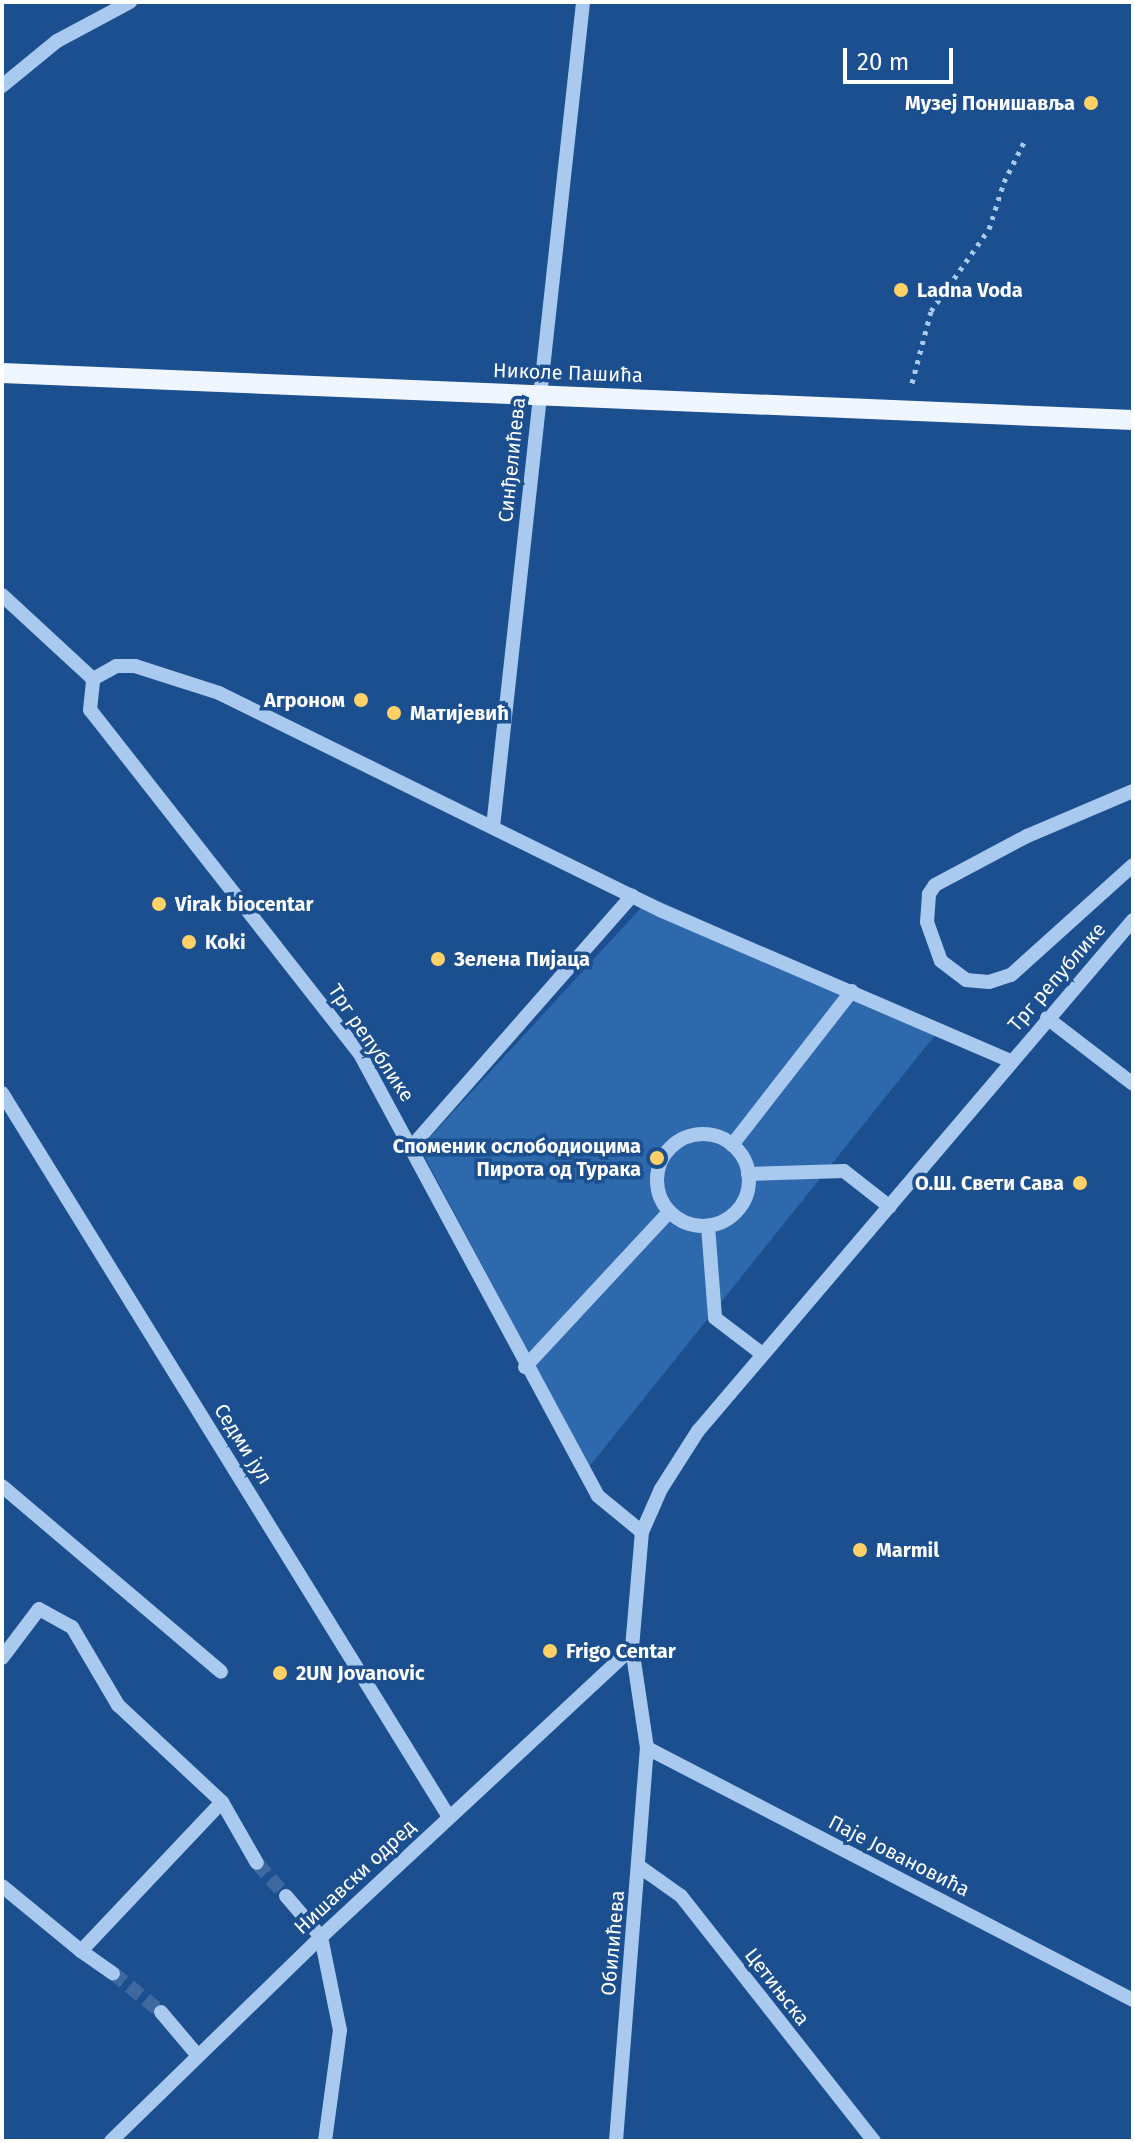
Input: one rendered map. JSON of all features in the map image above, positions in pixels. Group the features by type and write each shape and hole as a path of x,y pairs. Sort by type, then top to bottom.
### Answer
{"main road":[{"name":"Николе Пашића","path":"2,373 1133,420"}],"street":[{"path":"2,86 57,41 130,2"},
{"name":"Синђелићева","path":"493,827 583,2"},
{"path":"2,595 93,679"},
{"name":"Трг републике","path":"642,1532 598,1496 525,1367 413,1145 360,1054 90,710 93,679 116,666 163,672 219,693 632,896 1011,1061"},
{"path":"1133,791 1055,823 935,885 929,894 927,922 941,961 966,980 989,982 1011,975 1133,865"},
{"path":"413,1145 632,896"},
{"name":"Трг републике","path":"647,1748 632,1648 642,1532 661,1489 698,1431 761,1353 890,1207 1133,920"},
{"path":"732,1145 852,991"},
{"path":"1047,1018 1133,1084"},
{"name":"Седми јул","path":"2,1093 449,1817"},
{"path":"708,1134 732,1145 748,1174 743,1202 722,1222 708,1226 680,1221 669,1212 657,1183 666,1153 692,1135 708,1134"},
{"path":"748,1174 844,1171 890,1207"},
{"path":"525,1367 669,1212"},
{"path":"708,1226 715,1318 761,1353"},
{"path":"2,1486 221,1672"},
{"path":"2,1658 39,1609 61,1620 83,1640 118,1705 222,1802 257,1863"},
{"name":"Нишавски одред","path":"111,2141 321,1937 632,1648"},
{"name":"Обилићева","path":"616,2141 647,1748"},
{"name":"Паје Јовановића","path":"647,1748 1133,2000"},
{"path":"81,1951 222,1802"},
{"name":"Цетињска","path":"640,1867 681,1896 874,2141"},
{"path":"2,1886 81,1951 113,1973"},
{"path":"286,1896 321,1937 340,2030 325,2141"},
{"path":"161,2012 198,2056"}],"path":[{"path":"905,411 931,311 989,229 1004,182 1026,138"}],"shaded area":[{"path":"651,897 940,1029 589,1467 420,1148"}],"tunnel":[{"path":"257,1863 286,1896"},
{"path":"113,1973 161,2012"}],"place":[{"name":"Музеј Понишавља","path":"1091,103"},
{"name":"Ladna Voda","path":"901,290"},
{"name":"Агроном","path":"361,700"},
{"name":"Матијевић","path":"394,713"},
{"name":"Virak biocentar","path":"159,904"},
{"name":"Koki","path":"189,942"},
{"name":"Зелена Пијаца","path":"438,959"},
{"name":"Споменик ослободиоцима Пирота од Турака","path":"657,1158"},
{"name":"О.Ш. Свети Сава","path":"1080,1183"},
{"name":"Marmil","path":"860,1550"},
{"name":"Frigo Centar","path":"550,1651"},
{"name":"2UN Jovanovic","path":"280,1673"}]}
